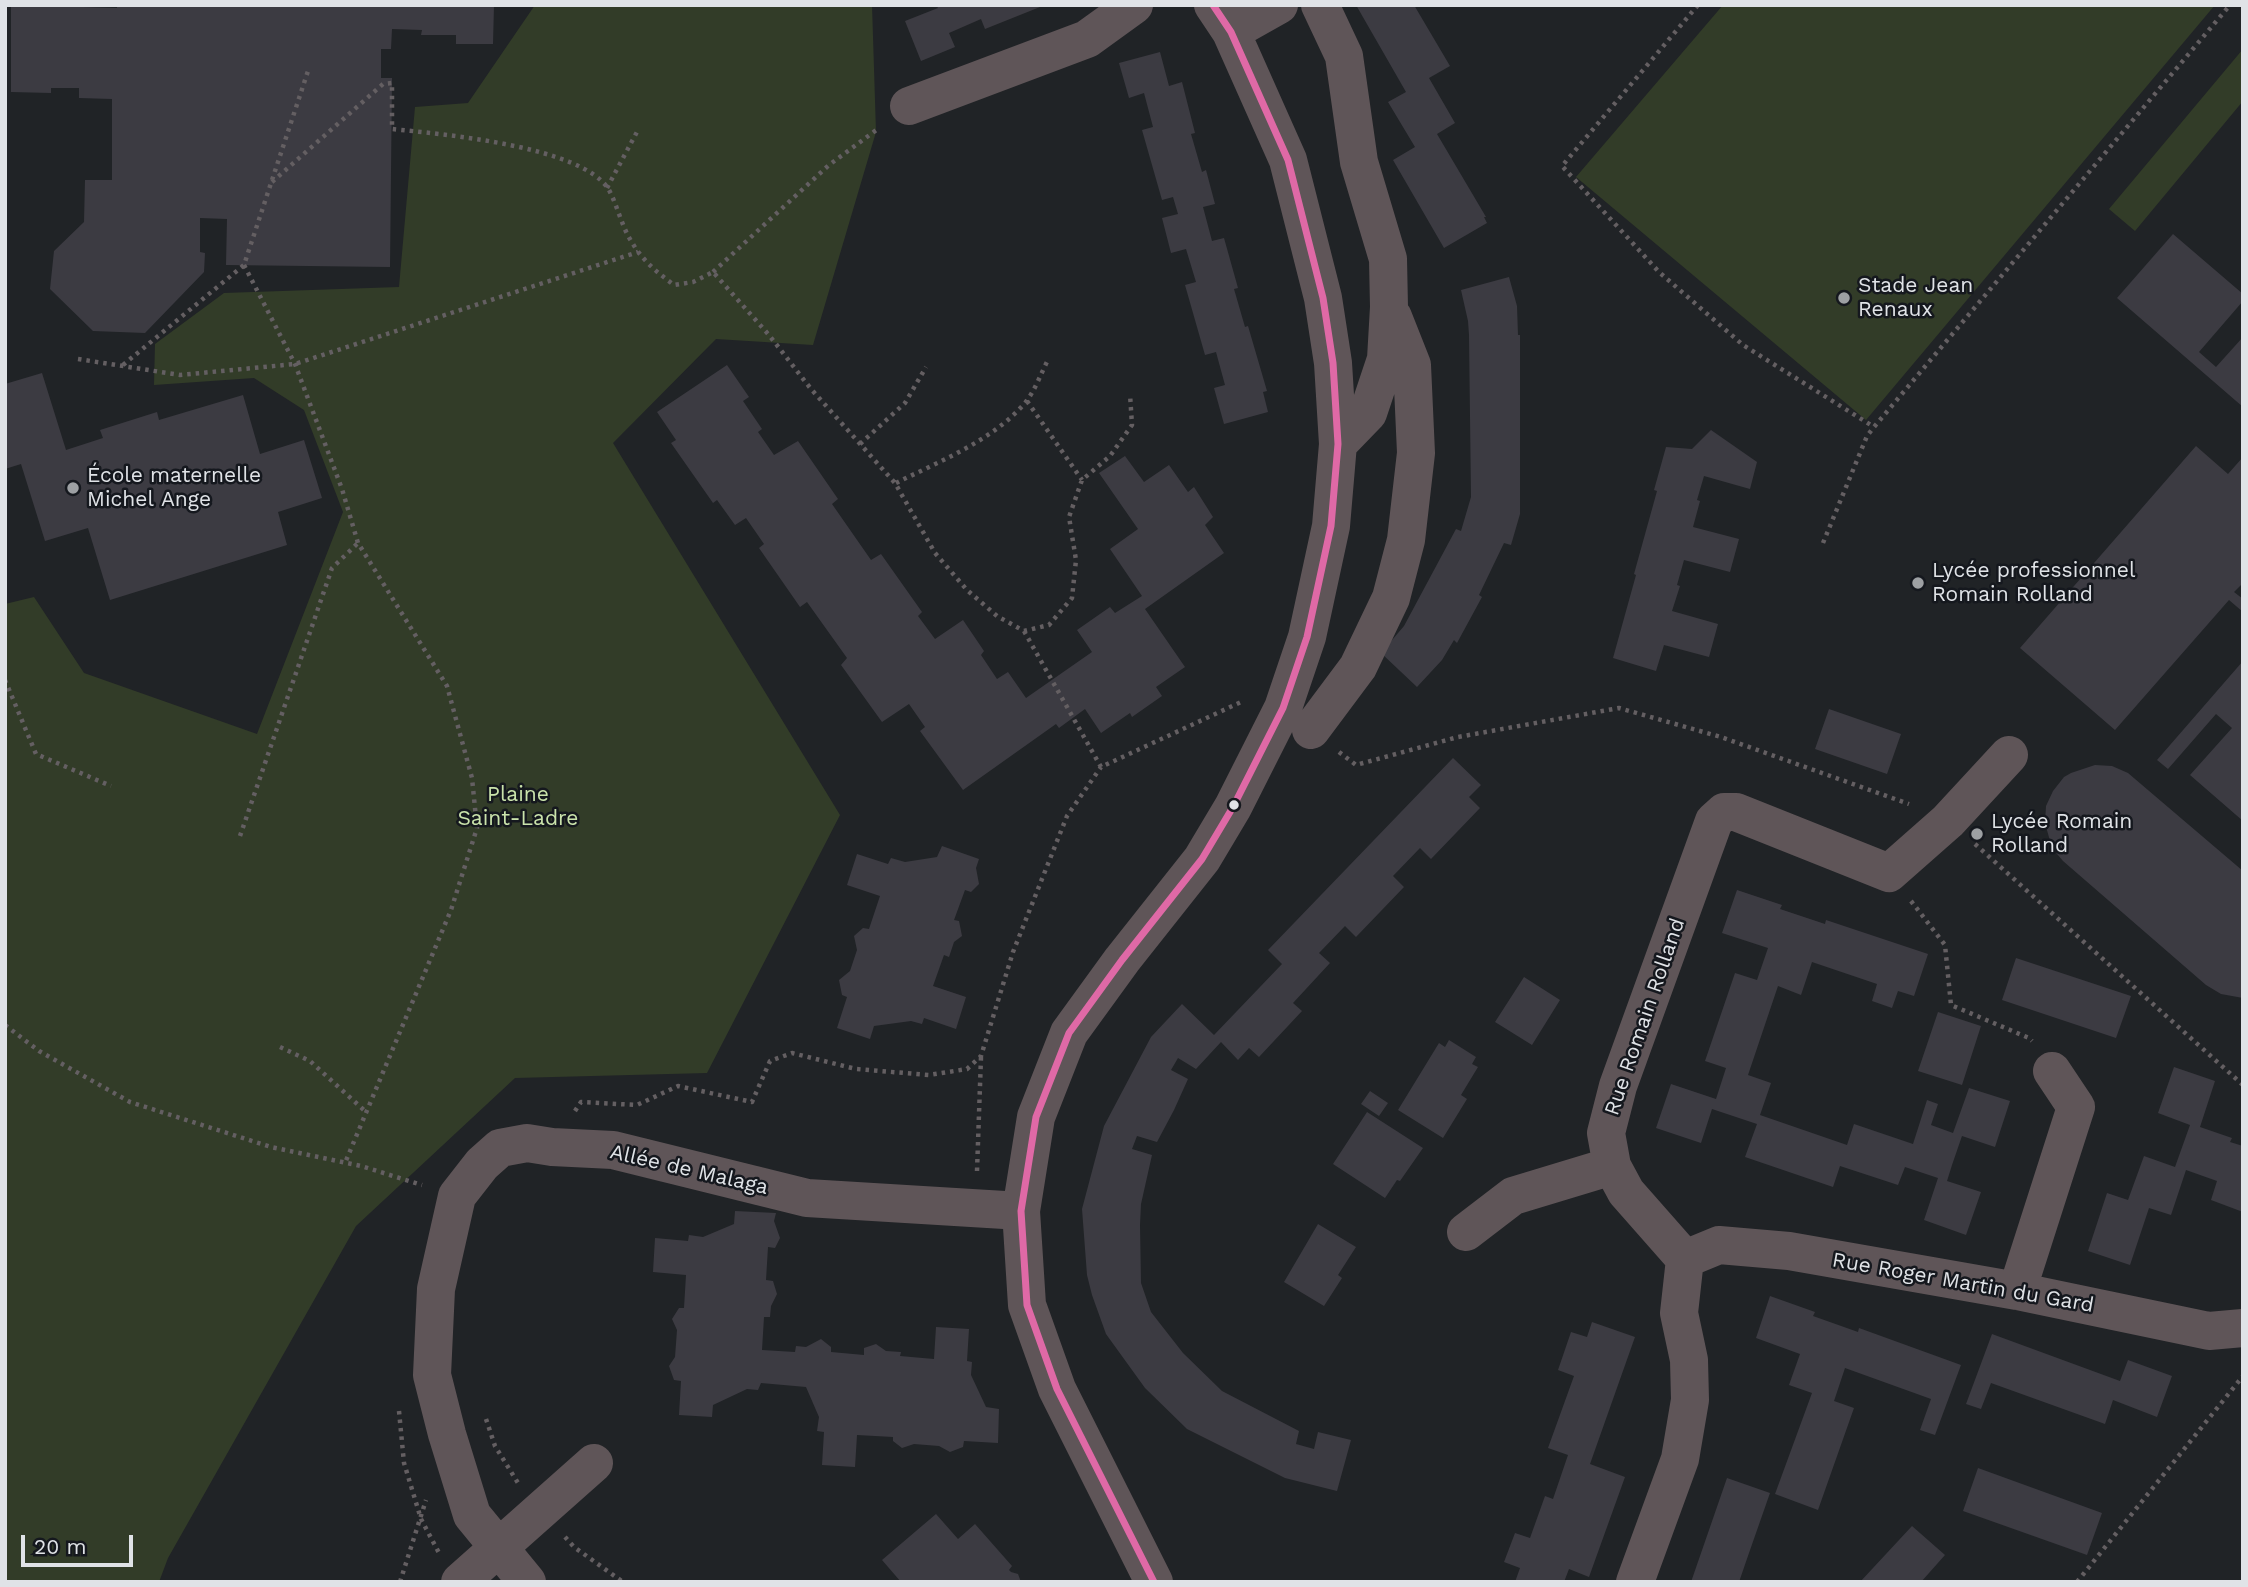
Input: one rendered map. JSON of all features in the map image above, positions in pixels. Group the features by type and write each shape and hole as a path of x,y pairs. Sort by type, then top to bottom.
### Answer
{"street":[{"path":"909,106 1087,39 1134,5"},
{"path":"1279,5 1222,19 1288,160 1323,298 1333,363 1338,444 1331,526 1307,637 1297,719"},
{"path":"1320,5 1344,56 1359,162 1388,259 1390,307 1386,359 1368,413 1338,444"},
{"path":"1154,1582 1057,1389 1027,1305 1021,1212 1036,1117 1069,1032 1202,859 1233,807 1297,719 1358,667 1391,598 1406,540 1416,453 1412,365 1390,307"},
{"path":"1889,873 1948,821 2009,755"},
{"name":"Rue Romain Rolland","path":"1685,1259 1626,1192 1612,1166 1606,1133 1618,1086 1714,821 1724,812 1736,812 1889,873"},
{"path":"2017,1291 2076,1107 2052,1071"},
{"name":"Allée de Malaga","path":"527,1582 471,1515 432,1375 436,1289 457,1196 482,1164 499,1148 527,1143 612,1150 807,1198 1021,1212"},
{"path":"1466,1233 1513,1196 1612,1166"},
{"name":"Rue Roger Martin du Gard","path":"1685,1259 1719,1245 1789,1251 2017,1291 2209,1331 2243,1328"},
{"path":"1635,1582 1680,1458 1690,1400 1689,1360 1679,1313 1685,1259"},
{"path":"460,1582 594,1462"}],"path":[{"path":"1698,5 1562,166 1658,272 1744,345 1874,427"},
{"path":"1823,543 1867,436 2230,5"},
{"path":"123,366 244,265 308,71"},
{"path":"272,181 383,84 392,83 392,129 482,139 534,150 584,168 607,188 632,244 657,273 674,285 693,282 713,272 829,164 909,106"},
{"path":"607,188 638,130"},
{"path":"78,359 180,375 295,364 639,252"},
{"path":"244,265 295,364 342,489 358,543 447,686 472,778 477,828 451,909 345,1163"},
{"path":"713,272 769,335 811,389 895,483 935,553 951,572 997,616 1024,631 1101,767"},
{"path":"895,483 955,454 1002,426 1027,401 1048,360"},
{"path":"860,444 905,404 926,367"},
{"path":"1024,631 1049,625 1072,598 1076,560 1069,517 1082,480 1110,456 1132,425 1130,394"},
{"path":"1027,401 1082,480"},
{"path":"240,836 332,568 358,543"},
{"path":"5,680 36,754 111,786"},
{"path":"976,1209 981,1056 1013,952 1067,816 1101,767 1244,701 1297,719 1356,765 1458,737 1619,709 1721,737 1942,816 2243,1085"},
{"path":"1889,873 1945,945 1951,1005 2029,1038 2052,1071"},
{"path":"5,1025 39,1051 130,1102 271,1147 345,1163 457,1196"},
{"path":"280,1048 310,1061 366,1112"},
{"path":"552,1147 581,1102 637,1105 678,1086 752,1102 770,1061 792,1052 856,1069 929,1075 967,1069 981,1056"},
{"path":"2077,1582 2243,1376"},
{"path":"485,1416 495,1446 520,1487 574,1547 623,1582"}],"green space":[{"name":"Plaine Saint-Ladre","path":"535,5 872,5 876,132 813,345 716,339 613,443 840,815 707,1073 515,1078 356,1226 168,1558 159,1582 5,1582 5,604 34,597 84,673 257,734 343,512 304,410 254,378 154,385 155,344 224,293 399,287 415,107 468,103"},
{"name":"Stade Jean Renaux","path":"1723,5 2215,5 1866,420 1576,177"},
{"path":"2243,49 2243,101 2135,231 2109,209"}],"building":[{"path":"11,5 117,8 117,5 494,5 493,44 456,44 456,35 421,35 422,30 392,29 391,49 381,49 381,78 392,78 390,267 226,265 227,219 200,218 200,252 205,253 204,272 145,333 93,331 50,289 54,251 84,222 85,180 112,180 112,99 79,98 79,88 51,88 51,93 11,92"},
{"path":"936,5 1045,5 985,29 981,19 949,33 955,47 921,61 905,21 938,8"},
{"path":"1356,5 1414,5 1450,66 1429,78 1455,123 1437,134 1487,223 1444,248 1393,160 1415,147 1388,102 1406,92"},
{"path":"1160,52 1169,86 1182,82 1195,133 1191,134 1202,172 1206,170 1215,204 1203,207 1212,241 1224,238 1238,288 1234,289 1267,391 1263,392 1268,412 1224,424 1214,388 1225,385 1216,352 1205,355 1185,285 1196,282 1186,249 1171,253 1162,218 1178,214 1173,197 1162,200 1142,130 1153,127 1144,93 1129,98 1119,63"},
{"path":"2173,234 2243,294 2243,301 2199,352 2216,367 2243,337 2243,407 2117,298"},
{"path":"1509,277 1517,306 1520,335 1520,514 1511,545 1504,543 1479,595 1482,597 1457,643 1454,640 1442,660 1417,687 1381,653 1404,626 1456,529 1461,531 1471,497 1469,335 1461,290"},
{"path":"727,365 749,397 743,401 762,429 758,432 774,455 798,441 838,499 832,504 871,560 881,554 922,612 918,616 935,639 963,620 984,651 981,655 997,679 1008,672 1026,698 1092,652 1077,630 1110,607 1115,613 1142,596 1110,549 1138,529 1099,473 1125,456 1144,482 1169,465 1188,492 1194,487 1213,517 1205,525 1224,553 1145,609 1185,667 1156,687 1162,696 1132,717 1130,713 1101,733 1085,709 1059,728 1056,724 963,790 920,731 925,727 909,704 882,722 841,665 847,658 807,602 800,607 759,548 764,544 746,518 735,525 717,500 713,503 671,443 676,440 657,412"},
{"path":"42,373 66,450 103,438 100,430 157,412 159,420 243,395 260,454 304,440 322,498 278,512 287,545 110,600 88,528 45,541 21,464 5,469 5,384"},
{"path":"1711,430 1757,462 1750,489 1704,476 1697,500 1700,501 1693,527 1739,539 1730,572 1684,560 1677,585 1680,586 1672,611 1718,624 1709,657 1664,645 1656,671 1613,658 1666,447 1692,449"},
{"path":"2196,446 2228,474 2243,457 2243,583 2234,592 2243,599 2243,612 2229,600 2115,730 2020,648"},
{"path":"2243,661 2243,821 2190,775 2232,728 2216,714 2168,769 2157,760"},
{"path":"1829,709 1901,734 1887,774 1815,749"},
{"path":"1453,758 1481,785 1469,797 1480,808 1431,859 1420,848 1393,876 1404,887 1356,937 1345,926 1319,953 1330,963 1293,1003 1302,1011 1259,1057 1249,1048 1238,1060 1221,1042 1196,1069 1178,1058 1171,1070 1188,1079 1174,1110 1157,1142 1137,1136 1132,1149 1152,1155 1141,1204 1140,1225 1141,1283 1151,1312 1183,1353 1222,1391 1299,1431 1296,1444 1314,1449 1318,1432 1351,1440 1337,1491 1285,1478 1187,1429 1145,1388 1106,1334 1092,1295 1087,1275 1082,1209 1104,1126 1151,1037 1182,1004 1214,1035 1282,964 1268,950"},
{"path":"2095,765 2112,766 2128,773 2243,871 2243,998 2221,994 2206,985 2063,861 2052,848 2045,823 2046,806 2053,791 2064,777"},
{"path":"942,846 979,859 976,868 979,884 971,892 965,890 954,920 959,921 962,936 954,942 949,957 944,955 933,986 966,997 956,1029 924,1018 922,1024 911,1021 874,1026 870,1039 837,1028 847,997 842,995 839,980 850,971 857,950 854,936 863,928 869,929 880,896 847,885 857,854 888,864 891,858 905,862 937,857"},
{"path":"1737,890 1782,905 1780,909 1825,924 1826,920 1928,954 1914,996 1898,991 1892,1008 1872,1001 1877,984 1812,962 1801,995 1778,986 1748,1075 1771,1083 1760,1115 1847,1145 1854,1124 1913,1144 1927,1100 1938,1104 1931,1125 1953,1133 1969,1088 2010,1101 1995,1147 1962,1136 1952,1165 1947,1181 1981,1192 1966,1235 1924,1220 1938,1178 1905,1167 1898,1185 1840,1166 1833,1187 1745,1157 1757,1124 1712,1109 1701,1143 1656,1128 1671,1084 1716,1099 1726,1068 1705,1061 1735,973 1757,980 1768,948 1722,933"},
{"path":"2016,958 2131,996 2116,1038 2002,1000"},
{"path":"1524,977 1560,1000 1532,1045 1495,1022"},
{"path":"1938,1012 1981,1026 1962,1085 1918,1071"},
{"path":"1449,1040 1476,1057 1472,1064 1478,1067 1461,1095 1467,1099 1443,1138 1398,1110 1439,1043 1445,1047"},
{"path":"2174,1067 2215,1081 2200,1127 2232,1138 2230,1142 2243,1146 2243,1212 2211,1200 2217,1181 2186,1170 2171,1215 2149,1208 2130,1265 2088,1251 2107,1193 2128,1200 2144,1156 2175,1167 2190,1125 2158,1113"},
{"path":"1370,1091 1388,1103 1379,1116 1361,1104"},
{"path":"1367,1112 1423,1148 1385,1198 1333,1164"},
{"path":"735,1211 776,1213 774,1221 780,1238 775,1248 768,1247 766,1280 773,1281 777,1294 771,1306 770,1317 764,1317 762,1350 795,1352 796,1346 806,1347 821,1339 831,1347 831,1352 864,1355 864,1348 876,1344 886,1351 901,1352 900,1356 934,1359 936,1327 969,1329 967,1361 972,1362 971,1375 986,1407 999,1409 998,1443 964,1441 963,1447 950,1452 939,1446 914,1444 902,1448 893,1441 893,1437 857,1435 855,1467 822,1465 824,1432 817,1431 819,1417 806,1387 761,1383 758,1390 747,1389 713,1405 712,1417 679,1415 681,1381 674,1380 669,1366 675,1357 677,1330 672,1319 679,1308 684,1308 686,1275 653,1272 655,1238 688,1241 689,1235 703,1237 734,1224"},
{"path":"1318,1224 1356,1247 1338,1275 1342,1278 1324,1306 1284,1282"},
{"path":"1770,1296 1815,1312 1813,1316 1858,1332 1859,1328 1961,1365 1935,1435 1920,1430 1931,1399 1845,1368 1834,1401 1854,1408 1818,1510 1775,1494 1812,1393 1789,1385 1800,1354 1756,1338"},
{"path":"1592,1322 1635,1337 1590,1464 1625,1477 1589,1577 1569,1569 1564,1582 1515,1582 1520,1568 1504,1562 1515,1533 1530,1538 1545,1496 1553,1499 1568,1455 1548,1448 1574,1376 1558,1370 1571,1332 1587,1337"},
{"path":"1992,1334 2120,1381 2128,1360 2172,1376 2157,1417 2113,1400 2105,1424 1991,1383 1981,1409 1966,1404"},
{"path":"1978,1468 2102,1513 2087,1555 1963,1511"},
{"path":"1727,1478 1770,1493 1739,1582 1691,1582"},
{"path":"936,1514 958,1539 975,1524 1012,1566 1009,1570 1018,1574 1021,1582 901,1582 882,1560"},
{"path":"1912,1526 1945,1555 1921,1582 1860,1582"}],"transit line":[{"path":"1154,1582 1057,1389 1027,1305 1021,1211 1036,1117 1069,1033 1122,960 1202,859 1233,807 1283,708 1307,637 1331,526 1338,444 1333,363 1323,298 1288,160 1231,32 1213,5"}],"place":[{"name":"Stade Jean Renaux","path":"1844,298"},
{"name":"École maternelle Michel Ange","path":"73,488"},
{"name":"Lycée professionnel Romain Rolland","path":"1918,583"},
{"name":"Lycée Romain Rolland","path":"1977,834"}]}
